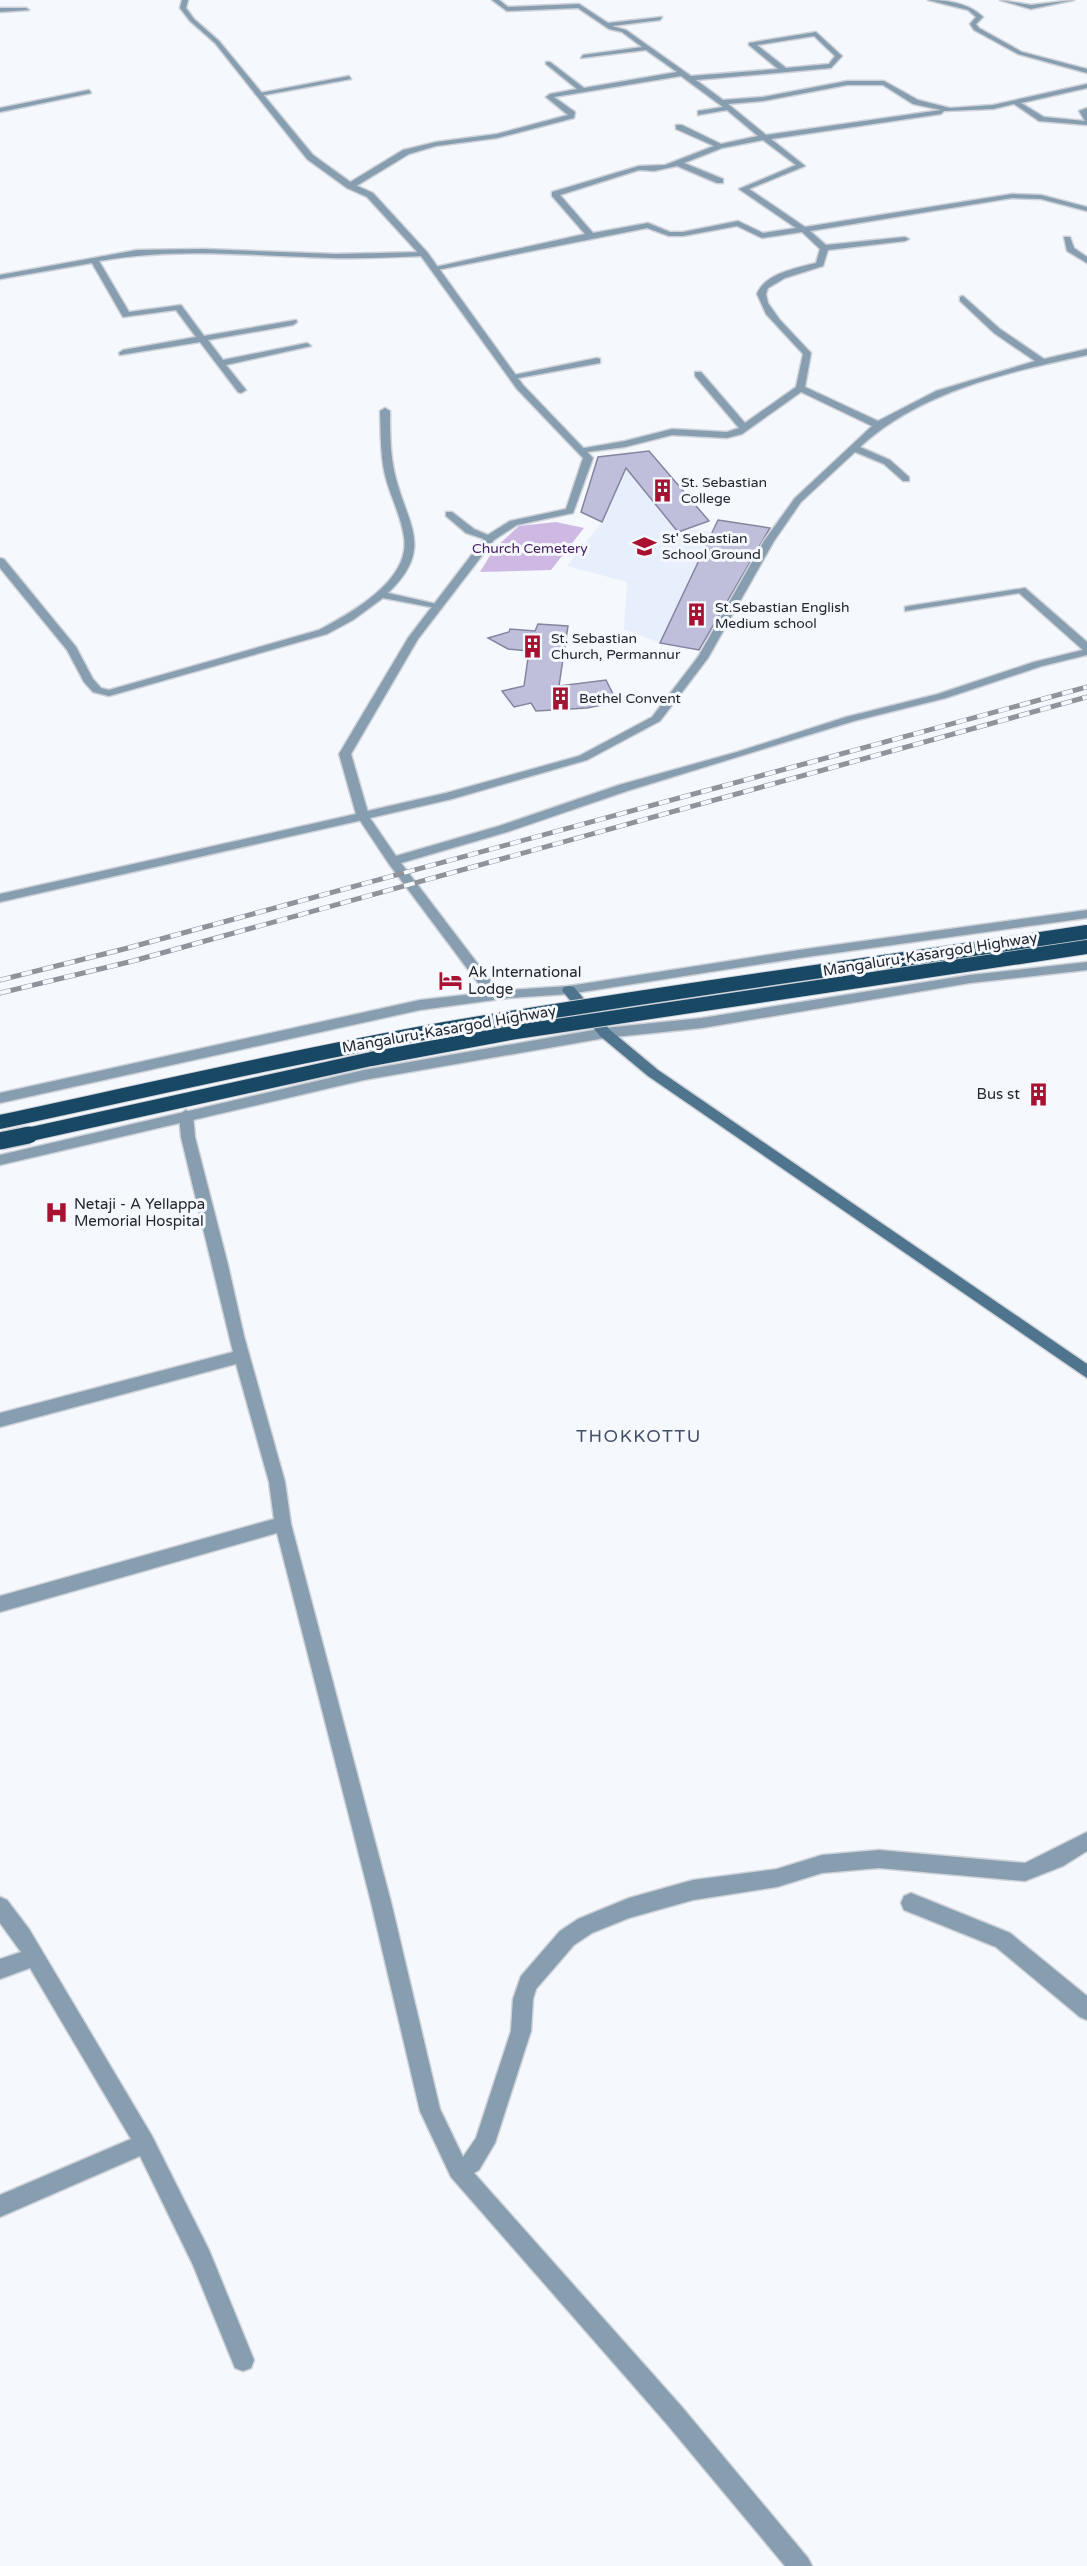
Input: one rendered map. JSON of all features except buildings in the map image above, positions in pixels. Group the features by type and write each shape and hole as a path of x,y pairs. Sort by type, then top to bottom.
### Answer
{"highway":[{"name":"Mangaluru-Kasargod Highway","path":"0,1122 297,1058 491,1021 646,996 1087,933"},
{"name":"Mangaluru-Kasargod Highway","path":"0,1141 371,1059 516,1032 1087,947"}],"main road":[{"path":"569,990 605,1033 663,1080 1087,1371"}],"street":[{"path":"185,0 183,8 192,20 217,42 310,157 350,186 370,195 424,254 520,387 588,458 570,512 514,523 489,538 476,560 412,638 345,754 363,816 393,861 495,996"},
{"path":"495,0 507,9 585,2"},
{"path":"931,0 969,9 980,16 973,24 976,29 1020,53 1087,71"},
{"path":"1003,0 1030,7 1071,0"},
{"path":"568,5 579,6 605,24 624,31 688,76 801,166 743,189 804,230 824,248 905,239"},
{"path":"0,10 26,10"},
{"path":"605,24 660,18"},
{"path":"350,186 406,152 436,144 497,135 571,116 572,114 550,97 582,89 688,76 831,66 839,56 816,34 751,44 783,69"},
{"path":"583,57 648,48"},
{"path":"548,63 582,89"},
{"path":"259,94 350,78"},
{"path":"722,102 774,97 847,83 884,83 916,102 950,110"},
{"path":"588,236 589,233 555,194 639,168 658,169 720,146 745,140 1016,102 1087,86"},
{"path":"0,110 89,92"},
{"path":"1016,102 1042,119 1087,121 1083,111 1087,110"},
{"path":"701,113 729,108"},
{"path":"679,127 720,146"},
{"path":"677,163 720,181"},
{"path":"435,269 648,225 675,234 738,223 762,236 1012,196 1041,197 1087,209"},
{"path":"1068,239 1070,249 1087,261"},
{"path":"582,451 625,444 672,432 727,435 739,432 800,388 807,353 765,309 762,291 774,280 820,264 824,248"},
{"path":"0,277 137,252 180,251 336,256 424,254"},
{"path":"94,259 126,315 178,307 241,390"},
{"path":"963,299 998,331 1042,362"},
{"path":"123,353 293,322"},
{"path":"221,363 307,346"},
{"path":"0,898 448,796 583,758 656,719 703,658 769,541 798,500 878,425 939,393 1042,362 1084,355"},
{"path":"513,376 597,361"},
{"path":"698,374 744,428"},
{"path":"800,388 878,425"},
{"path":"0,561 72,649 88,680 97,690 109,693 322,632 343,622 381,594 408,563 411,544 389,474 385,411"},
{"path":"854,448 887,462 906,479"},
{"path":"449,514 470,531 489,538"},
{"path":"909,609 1021,590 1087,650"},
{"path":"381,594 437,608"},
{"path":"393,861 502,829 623,788 850,719 942,696 1087,650"},
{"path":"0,1098 420,1005 569,990 806,952 1087,914"},
{"path":"0,1160 364,1075 605,1033 702,1023 970,979 1087,966"},
{"path":"186,1115 188,1137 221,1265 241,1356 277,1482 283,1524 374,1878 430,2111 458,2170 674,2415 801,2566"},
{"path":"0,1420 241,1356"},
{"path":"0,1604 283,1524"},
{"path":"458,2170 472,2163 485,2143 521,2031 523,1999 528,1983 567,1938 585,1926 628,1908 693,1890 777,1878 822,1864 879,1859 1025,1872 1056,1859 1087,1841"},
{"path":"911,1904 1003,1940 1087,2010"},
{"path":"0,1907 34,1957 146,2143 201,2258 243,2360"},
{"path":"0,1969 34,1957"},
{"path":"0,2206 146,2143"}],"shaded area":[{"name":"St' Sebastian School Ground","path":"626,468 678,532 698,529 712,533 660,643 624,629 627,582 567,566 602,522"}],"green space":[{"name":"Church Cemetery","path":"556,522 584,528 551,570 480,572 494,549 519,526"}],"railway":[{"path":"0,980 124,949 1087,687"},
{"path":"0,993 133,961 1087,697"}],"place":[{"name":"St. Sebastian College","path":"663,490"},
{"name":"St' Sebastian School Ground","path":"644,546"},
{"name":"St.Sebastian English Medium school","path":"697,615"},
{"name":"St. Sebastian Church, Permannur","path":"533,646"},
{"name":"Bethel Convent","path":"561,698"},
{"name":"Ak International Lodge","path":"450,981"},
{"name":"Bus st","path":"1038,1094"},
{"name":"Netaji - A Yellappa Memorial Hospital","path":"56,1213"}],"district":[{"name":"THOKKOTTU","path":"639,1436"}]}
